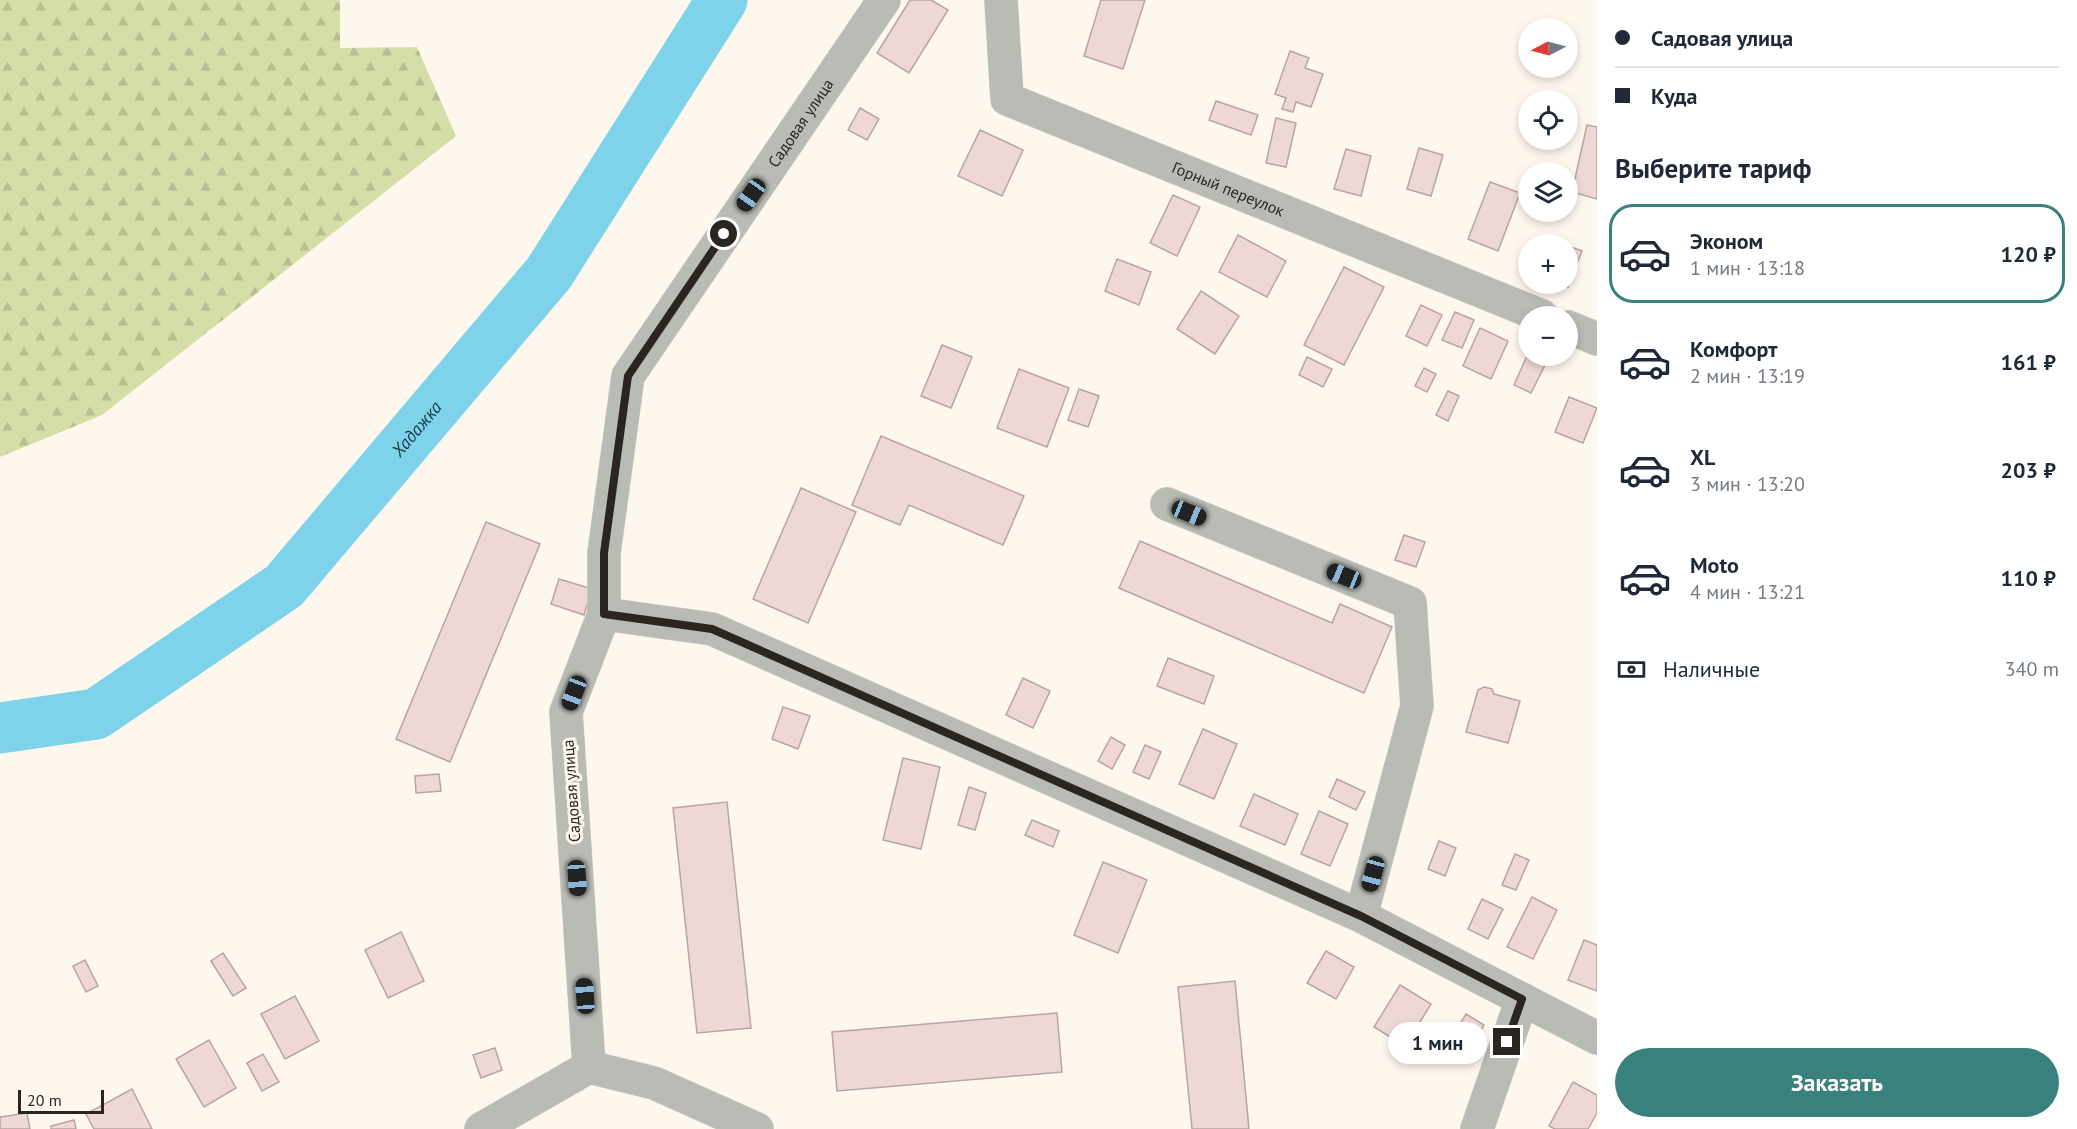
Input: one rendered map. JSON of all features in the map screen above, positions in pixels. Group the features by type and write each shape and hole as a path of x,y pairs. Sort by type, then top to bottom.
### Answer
{"street":[{"name":"Садовая улица","path":"589,1067 566,712 604,614 604,553 628,376 884,0"},
{"name":"Горный переулок","path":"1001,0 1007,99 1518,306"},
{"path":"1578,331 1597,339"},
{"path":"1167,504 1410,603 1418,706 1361,916"},
{"path":"604,614 712,629 1361,916 1597,1038"},
{"path":"1477,1129 1522,999"},
{"path":"481,1129 589,1067 654,1083 757,1129"}],"green space":[{"path":"0,0 340,0 340,48 417,47 456,136 102,415 0,457"}],"building":[{"path":"910,0 931,0 948,10 909,73 877,53"},
{"path":"1101,0 1145,0 1123,69 1084,56"},
{"path":"1290,51 1309,58 1305,68 1323,74 1311,107 1296,102 1293,112 1282,109 1286,98 1275,94"},
{"path":"1216,101 1258,115 1251,135 1209,120"},
{"path":"860,108 879,119 867,140 848,130"},
{"path":"1276,118 1296,123 1286,167 1266,163"},
{"path":"1587,125 1597,127 1597,199 1578,194 1578,165"},
{"path":"980,130 1023,150 1002,196 958,176"},
{"path":"1419,148 1443,155 1431,196 1407,189"},
{"path":"1346,149 1371,156 1361,196 1334,189"},
{"path":"1490,182 1518,192 1518,198 1498,251 1468,239"},
{"path":"1173,195 1200,207 1177,256 1150,243"},
{"path":"1238,235 1286,261 1267,297 1219,272"},
{"path":"1578,250 1582,251 1578,261"},
{"path":"1117,259 1151,272 1139,305 1105,291"},
{"path":"1344,267 1384,287 1344,365 1304,345"},
{"path":"1201,291 1239,316 1215,354 1177,329"},
{"path":"1421,305 1442,315 1427,346 1406,336"},
{"path":"1455,312 1474,320 1462,348 1442,340"},
{"path":"1480,328 1508,341 1491,379 1463,366"},
{"path":"942,345 972,357 951,408 921,396"},
{"path":"1307,357 1332,369 1323,387 1299,375"},
{"path":"1523,366 1544,366 1531,393 1514,385"},
{"path":"1424,368 1436,374 1427,392 1415,386"},
{"path":"1019,369 1069,388 1047,447 997,428"},
{"path":"1079,389 1099,396 1088,427 1068,420"},
{"path":"1448,391 1459,396 1448,421 1436,415"},
{"path":"1569,397 1597,408 1583,443 1555,432"},
{"path":"881,436 1024,496 1003,545 909,505 900,525 852,505"},
{"path":"801,488 856,512 808,623 753,599"},
{"path":"486,522 540,544 450,762 396,739"},
{"path":"1404,535 1425,542 1416,567 1395,560"},
{"path":"1140,541 1332,623 1340,604 1392,627 1364,693 1119,588"},
{"path":"559,579 592,589 584,615 551,604"},
{"path":"1168,658 1214,676 1204,704 1157,686"},
{"path":"1023,678 1050,691 1033,728 1006,715"},
{"path":"1484,687 1492,689 1494,694 1520,701 1508,743 1466,732 1478,690"},
{"path":"783,707 810,716 798,749 772,739"},
{"path":"1203,729 1237,744 1214,799 1179,784"},
{"path":"1111,737 1125,745 1112,769 1098,761"},
{"path":"1145,745 1161,752 1149,779 1133,772"},
{"path":"903,758 940,767 921,849 883,840"},
{"path":"439,774 441,791 416,793 415,776"},
{"path":"1337,779 1365,792 1356,810 1329,797"},
{"path":"969,787 986,793 975,830 958,825"},
{"path":"1254,794 1298,814 1285,845 1240,826"},
{"path":"727,802 751,1028 697,1033 673,808"},
{"path":"1319,811 1348,824 1330,866 1301,854"},
{"path":"1032,820 1059,831 1053,847 1025,835"},
{"path":"1439,841 1456,848 1445,876 1428,869"},
{"path":"1515,854 1529,860 1516,890 1502,885"},
{"path":"1103,862 1147,880 1118,953 1074,935"},
{"path":"1532,897 1557,910 1533,959 1507,947"},
{"path":"1482,899 1503,909 1488,939 1468,929"},
{"path":"401,932 424,981 388,998 365,950"},
{"path":"1584,940 1597,945 1597,991 1568,980"},
{"path":"1326,951 1354,967 1336,999 1307,983"},
{"path":"223,953 246,988 233,996 211,961"},
{"path":"85,960 98,986 86,992 73,966"},
{"path":"1235,981 1249,1129 1192,1129 1178,987"},
{"path":"1400,985 1431,1004 1405,1046 1374,1027"},
{"path":"295,996 319,1041 285,1059 261,1014"},
{"path":"1057,1013 1062,1072 837,1091 832,1032"},
{"path":"1466,1014 1484,1025 1467,1053 1449,1042"},
{"path":"209,1040 236,1088 204,1107 176,1059"},
{"path":"495,1048 502,1070 481,1078 473,1055"},
{"path":"263,1054 279,1082 262,1091 247,1063"},
{"path":"1573,1082 1597,1095 1597,1113 1588,1129 1555,1129 1549,1126"},
{"path":"132,1089 152,1129 94,1129 86,1114"},
{"path":"27,1113 30,1129 0,1129 0,1117"},
{"path":"74,1120 76,1129 51,1129 51,1126"}],"waterway":[{"name":"Хадажка","path":"0,728 96,714 284,586 549,273 722,0"}],"route":[{"path":"724,234 628,376 604,553 604,614 712,629 1361,916 1522,999 1507,1042"}]}
